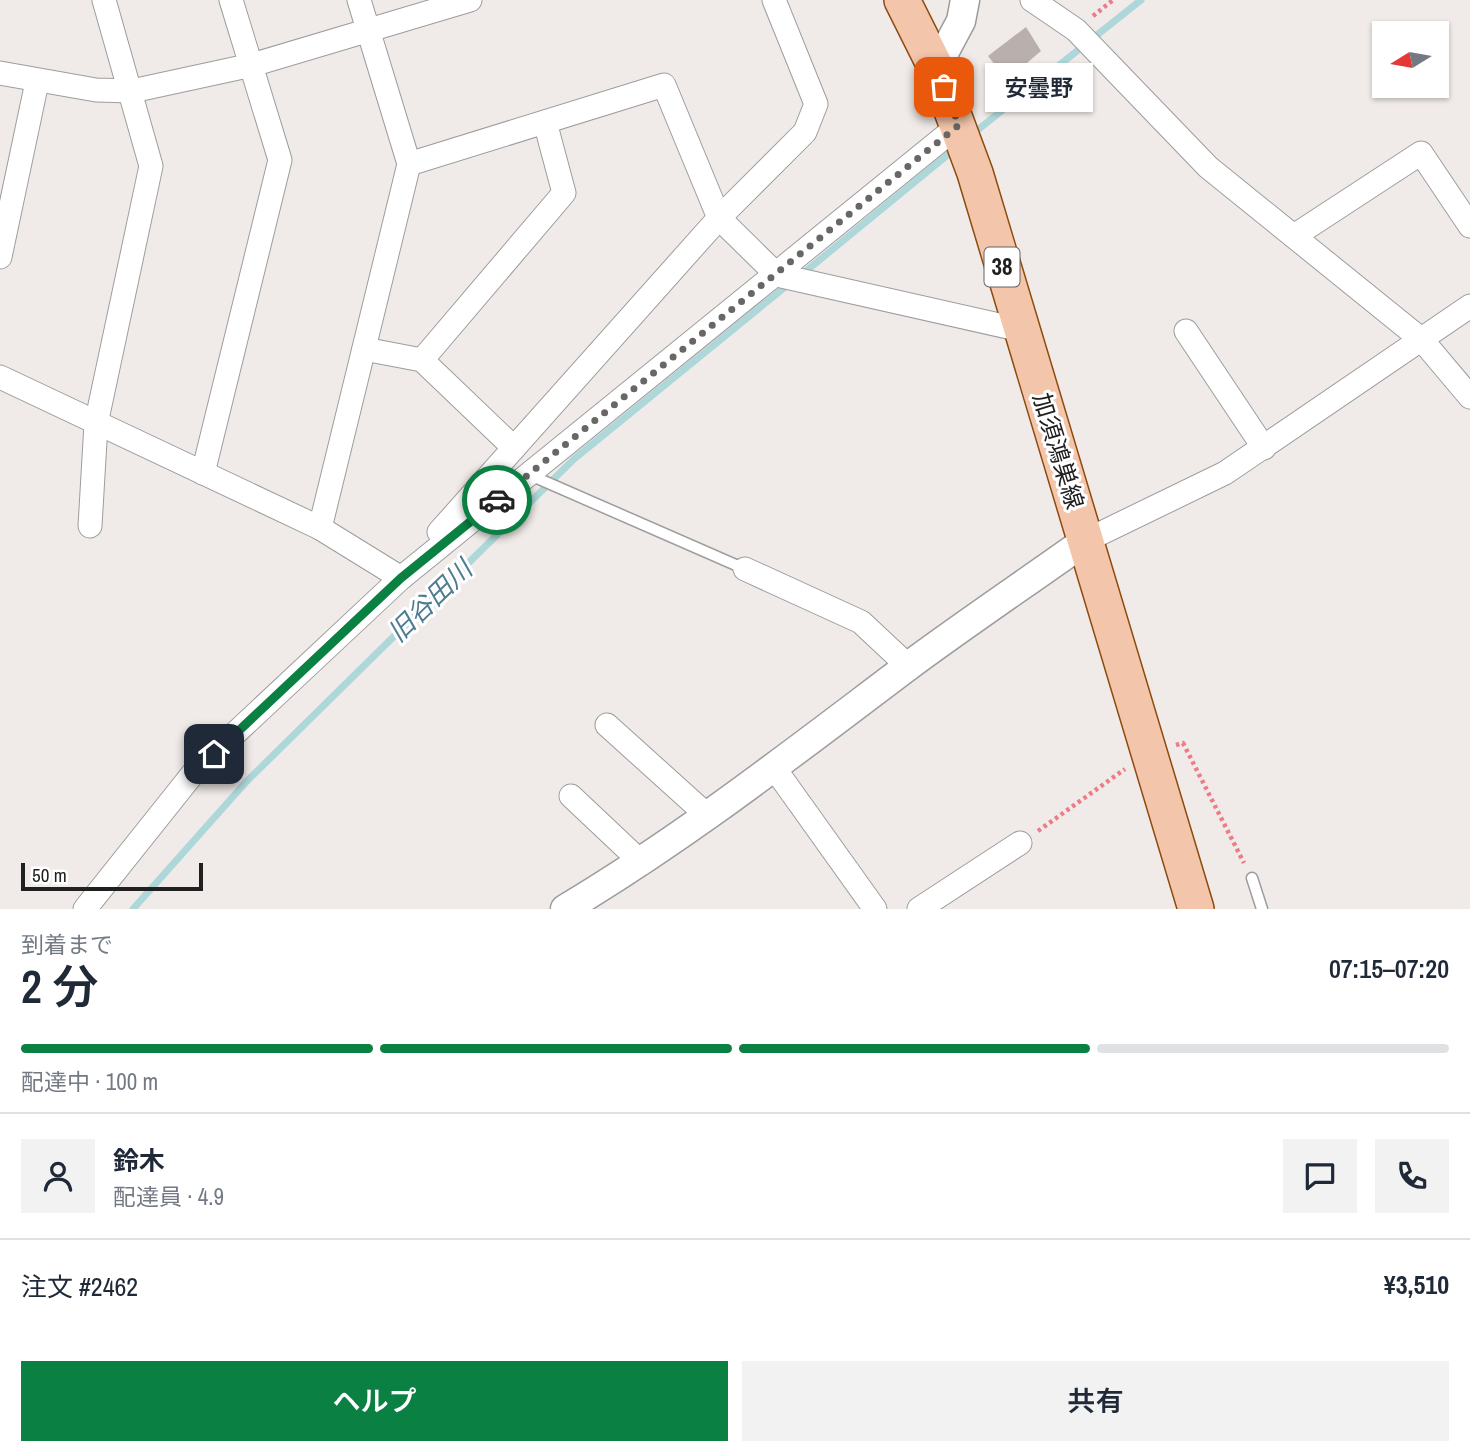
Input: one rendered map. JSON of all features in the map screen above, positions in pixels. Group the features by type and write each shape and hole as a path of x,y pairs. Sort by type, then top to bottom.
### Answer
{"main road":[{"name":"加須鴻巣線","path":"902,0 936,68 959,125 1196,909"}],"street":[{"path":"90,526 96,424 151,166 132,91 104,0"},
{"path":"203,473 280,160 231,0"},
{"path":"320,528 409,164 359,0"},
{"path":"0,73 37,82 96,90 132,91 252,65 470,0"},
{"path":"401,578 719,218 805,132 816,104 774,0"},
{"path":"936,68 961,21 965,0"},
{"path":"1032,0 1076,30 1208,167 1422,340 1470,397"},
{"path":"0,257 5,217 37,82"},
{"path":"409,164 664,85 719,218 777,275 1021,330"},
{"path":"422,360 564,194 545,122"},
{"path":"85,909 195,771 401,578 959,125"},
{"path":"1294,236 1421,153 1470,226"},
{"path":"565,909 642,863 709,817 908,666 1085,541 1225,473 1470,306"},
{"path":"1186,331 1264,447"},
{"path":"364,349 422,360 514,448"},
{"path":"0,377 320,528 401,578"},
{"path":"746,569 860,622 908,666"},
{"path":"607,725 709,817"},
{"path":"775,769 874,909"},
{"path":"571,796 642,863"},
{"path":"919,909 1020,843"}],"lane":[{"path":"529,474 746,569"},
{"path":"1253,881 1262,909"}],"path":[{"path":"1020,843 1150,751 1183,743 1253,881"}],"building":[{"path":"1026,27 1041,51 1007,80 988,56"}],"waterway":[{"name":"旧谷田川","path":"970,136 1141,0"},
{"name":"旧谷田川","path":"800,276 956,148"},
{"name":"旧谷田川","path":"133,909 246,782 574,459 790,283"}],"way so far":[{"path":"497,500 758,291 959,125 944,87"}],"place":[{"name":"安曇野","path":"944,87"}],"route":[{"path":"214,754 401,578 497,500"}]}
